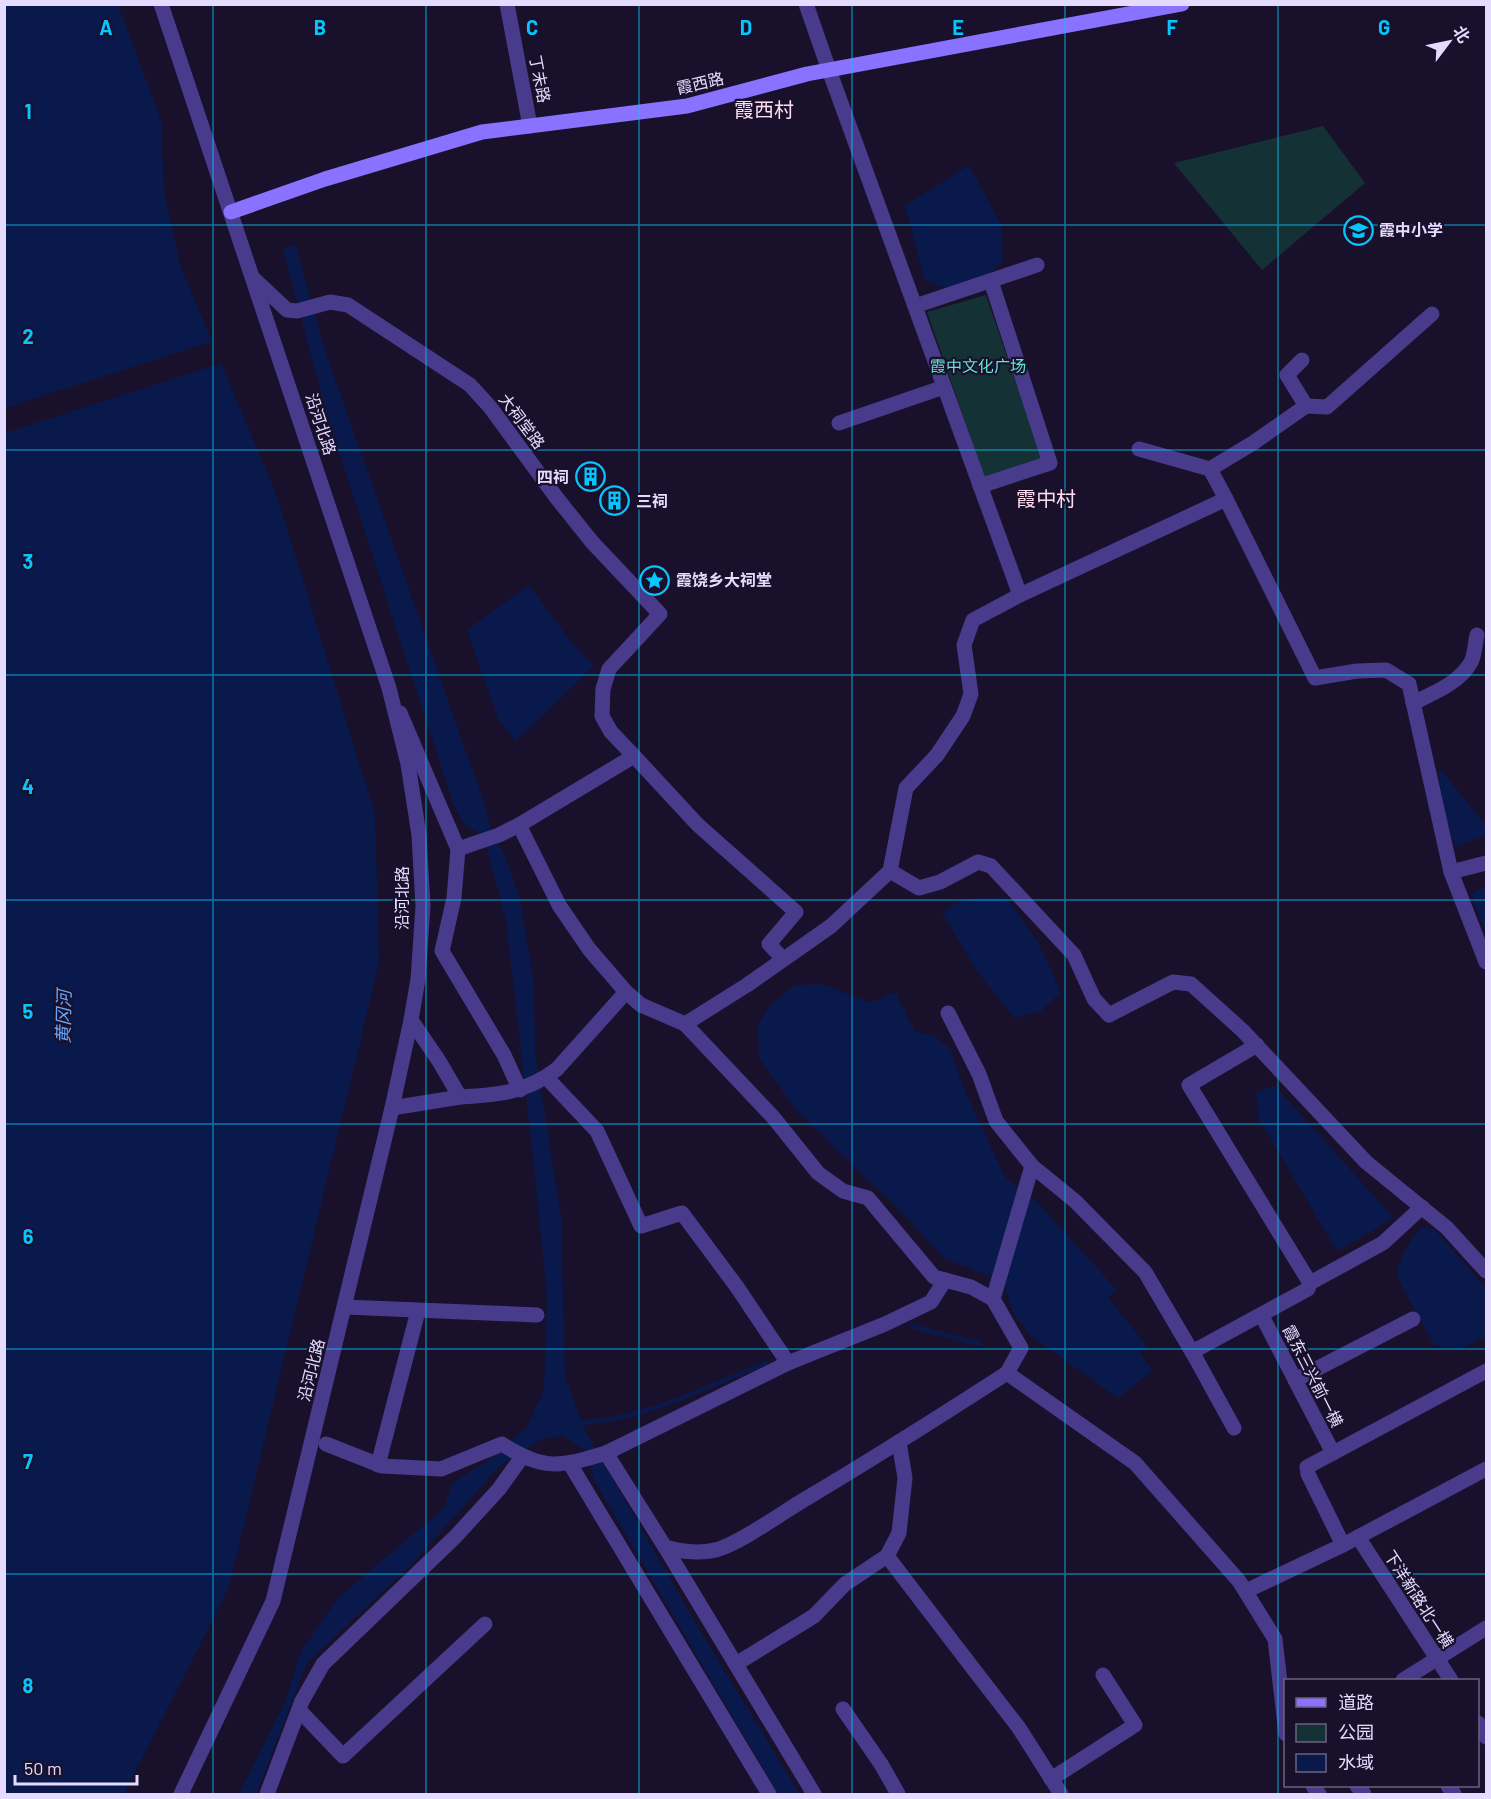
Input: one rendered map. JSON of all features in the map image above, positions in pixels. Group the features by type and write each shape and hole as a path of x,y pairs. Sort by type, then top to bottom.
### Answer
{"main road":[{"name":"霞西路","path":"231,212 325,179 482,132 687,106 807,74 1182,4"}],"street":[{"name":"沿河北路","path":"161,4 389,688 408,764 419,835 423,906 418,979 411,1020 345,1308 273,1601 181,1794"},
{"name":"丁未路","path":"507,4 530,126"},
{"path":"806,4 1020,595"},
{"path":"915,306 1038,265"},
{"name":"大祠堂路","path":"254,279 287,310 297,311 330,302 348,305 470,385 490,407 585,534 660,614 609,669 603,689 602,716 611,732 634,756"},
{"path":"980,486 1050,463 991,280"},
{"path":"1210,469 1253,443 1306,406 1327,406 1432,314"},
{"path":"1302,360 1287,375 1306,406"},
{"path":"838,423 944,387"},
{"path":"1139,449 1210,469 1315,678 1357,671 1386,670 1410,684 1451,872 1486,962"},
{"path":"685,1024 747,985 845,915 890,871 906,788 942,747 963,716 971,694 964,645 973,620 1020,595 1226,499"},
{"path":"1413,703 1453,682 1471,662 1477,635"},
{"path":"389,688 458,849 454,898 442,951 522,1089"},
{"path":"458,849 499,835 519,825 634,756 698,825 796,912 769,944 783,959"},
{"path":"519,825 559,905 589,949 626,992 641,1005 685,1024 772,1117 818,1173 843,1191 868,1198 934,1277 971,1287 993,1299 1021,1348 1007,1373 758,1528 718,1549 694,1552 676,1551 665,1547"},
{"path":"890,871 919,888 940,882 978,862 991,866 1074,955 1095,999 1108,1015 1173,982 1191,984 1257,1045 1366,1162 1447,1228 1486,1271"},
{"path":"1451,872 1486,863"},
{"path":"392,1108 460,1097 495,1095 522,1089 557,1069 626,992"},
{"path":"948,1013 979,1074 996,1122 1032,1166 1075,1202 1145,1272 1234,1428"},
{"path":"411,1020 460,1097"},
{"path":"1257,1045 1189,1085 1310,1283"},
{"path":"544,1078 597,1131 640,1226 682,1213 737,1287 789,1363"},
{"path":"993,1299 1032,1166"},
{"path":"1192,1352 1262,1316 1308,1289 1310,1283 1383,1243 1422,1208"},
{"path":"326,1444 378,1465 441,1469 502,1444 522,1457 539,1463 570,1464 606,1453 789,1363 885,1324 931,1302 945,1280"},
{"path":"345,1308 537,1315"},
{"path":"378,1465 418,1311"},
{"name":"霞东三兴前一横","path":"1262,1316 1333,1453"},
{"path":"1295,1380 1413,1319"},
{"path":"1343,1545 1308,1474 1307,1467 1486,1371"},
{"path":"1007,1373 1135,1463 1246,1592 1275,1639 1284,1717"},
{"path":"736,1664 814,1616 844,1584 887,1556 899,1533 904,1478 899,1442"},
{"path":"606,1453 814,1794"},
{"path":"267,1794 299,1710 323,1664 456,1536 499,1490 522,1457"},
{"path":"570,1464 769,1794"},
{"path":"1246,1592 1343,1545 1486,1469"},
{"name":"下洋新路北一横","path":"1358,1537 1450,1679"},
{"path":"887,1556 1019,1728 1061,1794"},
{"path":"299,1710 343,1756 486,1624"},
{"path":"1405,1679 1486,1628"},
{"path":"1051,1779 1135,1725 1103,1675"},
{"path":"843,1710 881,1764 898,1794"}],"green space":[{"path":"1323,126 1365,183 1262,270 1174,163"},
{"name":"霞中文化广场","path":"986,295 1042,459 985,479 927,312"}],"water":[{"name":"黄冈河","path":"5,5 118,5 161,120 164,191 180,265 278,499 375,815 379,963 229,1587 124,1794 5,1794"},
{"path":"969,165 1001,225 1003,261 986,277 953,290 925,281 905,206"},
{"path":"295,244 325,350 485,806 492,834 507,860 519,895 534,984 535,1054 561,1216 565,1376 584,1429 705,1639 800,1794 778,1794 594,1480 584,1449 562,1436 542,1439 499,1467 411,1565 307,1663 256,1794 239,1794 286,1700 301,1651 339,1597 443,1509 453,1482 488,1461 526,1428 544,1390 547,1295 506,920 486,844 478,833 465,825 454,806 326,412 283,249"},
{"path":"529,585 572,643 594,666 516,741 499,721 467,630"},
{"path":"1440,769 1486,826 1486,835 1455,847 1437,786"},
{"path":"1486,886 1486,934 1471,894"},
{"path":"1006,897 1038,942 1061,992 1041,1011 1014,1018 977,971 942,912 966,899"},
{"path":"823,984 870,1003 895,992 915,1032 933,1035 951,1050 962,1085 1005,1177 1037,1202 1117,1290 1108,1298 1147,1346 1140,1352 1152,1371 1118,1398 1031,1336 1014,1314 1003,1282 944,1258 903,1214 796,1110 759,1058 758,1025 770,1005 795,985"},
{"path":"1275,1086 1394,1218 1337,1251 1259,1119 1256,1092"},
{"path":"1421,1227 1434,1229 1486,1288 1486,1336 1460,1349 1434,1345 1398,1279 1402,1258"}],"pier":[{"path":"214,341 222,363 5,433 5,408"}],"waterway":[{"path":"911,1326 980,1344"},
{"path":"578,1423 603,1421 651,1409 766,1363"}],"place":[{"name":"霞中小学","path":"1358,230"},
{"name":"四祠","path":"590,477"},
{"name":"三祠","path":"615,501"},
{"name":"霞饶乡大祠堂","path":"655,580"}],"district":[{"name":"霞西村","path":"764,110"},
{"name":"霞中村","path":"1046,499"}]}
